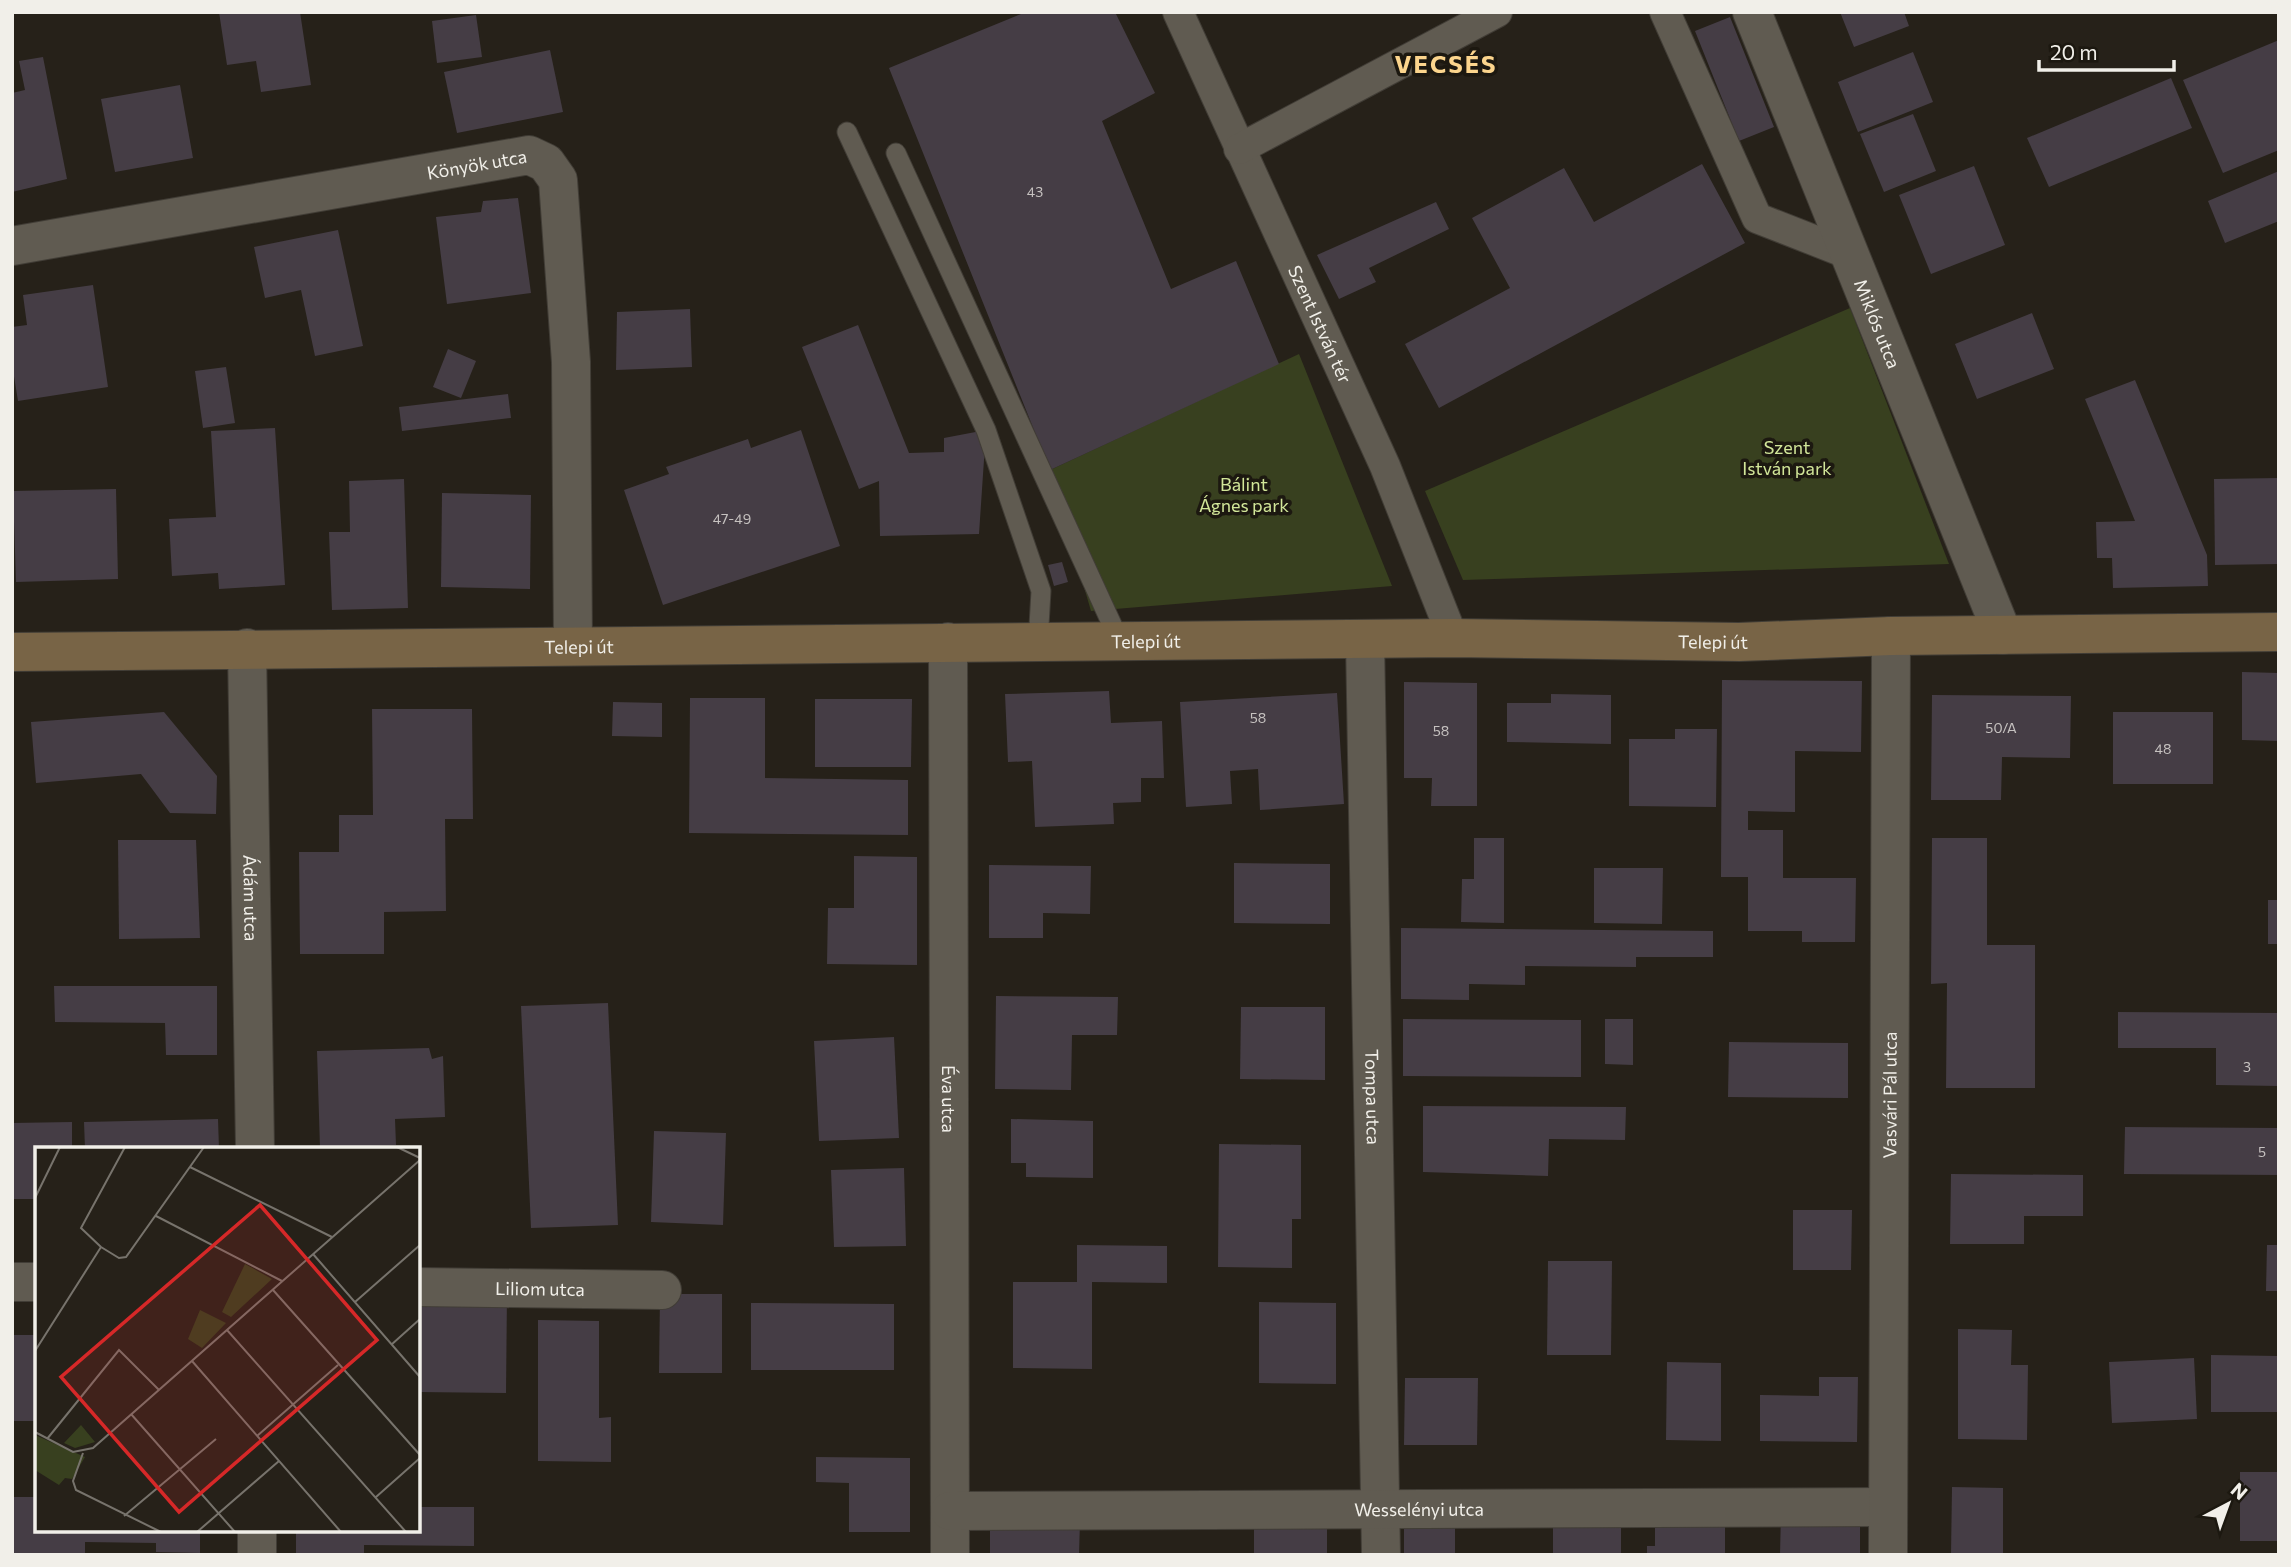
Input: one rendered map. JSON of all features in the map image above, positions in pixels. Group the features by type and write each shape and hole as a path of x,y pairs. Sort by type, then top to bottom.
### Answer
{"main road":[{"name":"Telepi út","path":"12,652 1453,638 1739,642 1891,636 2279,632"}],"street":[{"name":"Szent István tér","path":"1178,12 1385,466 1453,638"},
{"path":"1239,149 1497,12"},
{"path":"1665,12 1757,218 1849,254"},
{"name":"Miklós utca","path":"1752,12 2003,635"},
{"name":"Könyök utca","path":"12,246 529,155 546,163 558,180 571,362 573,645"},
{"name":"Vasvári Pál utca","path":"1888,1555 1891,636"},
{"name":"Tompa utca","path":"1365,640 1381,1555"},
{"name":"Éva utca","path":"948,642 950,1555"},
{"name":"Ádám utca","path":"247,648 255,1147"},
{"path":"12,1282 35,1282"},
{"name":"Liliom utca","path":"420,1287 662,1290"},
{"name":"Wesselényi utca","path":"950,1511 1887,1507"},
{"path":"257,1532 257,1555"}],"lane":[{"path":"847,132 986,430 1041,591 1038,643"},
{"path":"896,153 1120,642"}],"green space":[{"name":"Szent István park","path":"1850,308 1949,564 1463,580 1425,491"},
{"name":"Bálint Ágnes park","path":"1299,354 1392,586 1091,611 1050,470"}],"building":[{"path":"219,12 300,12 311,85 261,92 256,61 227,65"},
{"path":"1026,12 1115,12 1155,93 1102,121 1171,289 1236,261 1279,364 1050,470 889,68"},
{"path":"1840,12 1904,12 1909,26 1854,47"},
{"path":"476,15 482,57 437,63 432,21"},
{"path":"1730,17 1774,127 1739,141 1695,31"},
{"path":"2279,40 2279,150 2223,173 2183,80"},
{"path":"550,50 563,112 457,133 444,72"},
{"path":"1913,52 1933,102 1858,132 1838,82"},
{"path":"43,57 67,179 12,192 12,93 25,90 19,61"},
{"path":"2171,78 2192,128 2049,187 2027,138"},
{"path":"180,85 193,158 115,172 101,99"},
{"path":"1913,114 1936,171 1884,192 1860,134"},
{"path":"1702,164 1745,243 1439,408 1405,344 1510,288 1472,218 1564,168 1594,222"},
{"path":"1974,166 2005,245 1931,274 1899,195"},
{"path":"2279,171 2279,221 2225,243 2208,201"},
{"path":"518,198 531,293 447,304 436,217 481,212 483,201"},
{"path":"1436,202 1449,229 1369,268 1376,282 1339,299 1317,255"},
{"path":"338,230 363,346 315,356 301,290 265,298 254,247"},
{"path":"93,285 108,387 18,401 12,364 12,327 27,325 23,295"},
{"path":"690,309 692,367 616,370 617,312"},
{"path":"2032,313 2054,369 1977,399 1955,344"},
{"path":"858,325 909,453 944,452 944,438 986,430 979,534 880,536 879,481 859,489 802,347"},
{"path":"448,349 476,361 461,398 433,387"},
{"path":"226,367 235,423 203,428 195,371"},
{"path":"2135,380 2207,555 2208,586 2113,588 2112,558 2097,558 2096,522 2135,521 2085,399"},
{"path":"508,394 511,418 402,431 399,407"},
{"path":"275,428 285,585 219,589 218,573 172,576 169,519 216,517 211,431"},
{"path":"801,430 840,546 663,605 624,490 669,474 666,467 748,439 751,448"},
{"path":"2279,478 2279,564 2215,565 2214,479"},
{"path":"404,479 408,608 332,610 329,532 350,532 349,481"},
{"path":"116,489 118,579 16,582 13,491"},
{"path":"442,493 531,495 530,589 441,587"},
{"path":"1062,562 1068,582 1054,586 1048,565"},
{"path":"2242,672 2279,673 2279,741 2242,740"},
{"path":"1722,680 1862,681 1861,752 1795,751 1795,812 1748,811 1748,830 1783,830 1783,878 1856,878 1855,942 1802,942 1802,931 1748,931 1748,877 1721,877"},
{"path":"1404,682 1477,683 1477,806 1431,806 1432,778 1404,778"},
{"path":"1109,691 1111,723 1162,721 1164,778 1141,778 1141,802 1113,803 1114,824 1035,827 1032,761 1008,762 1005,694"},
{"path":"1337,693 1344,804 1260,810 1258,769 1230,771 1232,804 1186,807 1180,702"},
{"path":"1551,694 1611,695 1611,744 1507,742 1507,703 1551,703"},
{"path":"1932,695 2071,696 2070,758 2002,757 2001,800 1931,800"},
{"path":"690,698 765,698 765,778 908,780 908,835 689,833"},
{"path":"815,699 912,699 911,767 815,767"},
{"path":"613,702 662,703 662,737 612,736"},
{"path":"372,709 472,709 473,819 445,819 446,911 384,912 384,954 300,954 299,852 339,852 339,815 373,815"},
{"path":"164,712 217,776 216,814 170,813 141,774 36,783 31,722"},
{"path":"2113,712 2213,712 2213,784 2113,784"},
{"path":"1675,729 1717,729 1716,807 1629,806 1629,739 1675,739"},
{"path":"1474,838 1504,838 1504,923 1461,922 1462,879 1474,879"},
{"path":"1932,838 1987,838 1987,945 2035,945 2035,1088 1946,1088 1947,983 1931,984"},
{"path":"118,840 196,840 200,938 119,939"},
{"path":"854,856 917,857 917,965 827,964 828,908 854,908"},
{"path":"1234,863 1330,864 1330,924 1234,923"},
{"path":"989,865 1091,866 1090,914 1043,913 1043,938 989,938"},
{"path":"1594,868 1663,868 1662,924 1594,923"},
{"path":"2268,900 2279,900 2279,944 2268,944"},
{"path":"1401,928 1713,931 1713,957 1636,957 1636,967 1525,966 1525,985 1469,984 1469,1000 1401,999"},
{"path":"54,986 217,986 217,1055 166,1055 165,1023 55,1022"},
{"path":"996,996 1118,997 1117,1035 1072,1035 1071,1090 995,1089"},
{"path":"608,1003 618,1225 531,1228 521,1006"},
{"path":"1241,1007 1325,1007 1325,1080 1240,1079"},
{"path":"2118,1012 2279,1013 2279,1086 2216,1085 2216,1048 2118,1048"},
{"path":"1403,1019 1581,1020 1581,1077 1403,1076"},
{"path":"1605,1019 1633,1019 1633,1065 1605,1064"},
{"path":"894,1037 899,1138 819,1141 814,1041"},
{"path":"1729,1042 1848,1043 1848,1098 1728,1097"},
{"path":"429,1048 432,1059 443,1056 445,1117 395,1119 396,1145 320,1147 317,1051"},
{"path":"1423,1106 1626,1107 1625,1140 1549,1139 1548,1176 1423,1172"},
{"path":"218,1119 219,1147 85,1147 84,1122"},
{"path":"1011,1119 1093,1121 1093,1178 1026,1177 1026,1163 1011,1163"},
{"path":"72,1122 72,1147 35,1147 35,1199 12,1199 12,1123"},
{"path":"2125,1127 2279,1128 2279,1175 2124,1174"},
{"path":"654,1131 726,1133 723,1225 651,1222"},
{"path":"1219,1144 1301,1145 1301,1219 1292,1219 1292,1268 1218,1267"},
{"path":"904,1168 906,1246 834,1247 831,1170"},
{"path":"1951,1174 2083,1175 2083,1216 2024,1216 2024,1244 1950,1244"},
{"path":"1793,1210 1852,1210 1851,1270 1793,1270"},
{"path":"1077,1245 1167,1246 1167,1283 1092,1282 1092,1369 1013,1368 1013,1282 1077,1282"},
{"path":"2267,1245 2279,1245 2279,1291 2266,1291"},
{"path":"1548,1261 1612,1261 1611,1355 1547,1355"},
{"path":"420,1291 507,1292 506,1393 420,1392"},
{"path":"660,1294 722,1294 722,1373 659,1373"},
{"path":"1259,1302 1336,1303 1336,1384 1259,1383"},
{"path":"751,1303 894,1304 894,1370 751,1370"},
{"path":"538,1320 599,1321 599,1418 611,1417 611,1462 538,1461"},
{"path":"1958,1329 2012,1330 2011,1365 2028,1365 2027,1440 1958,1439"},
{"path":"12,1335 35,1335 35,1421 12,1421"},
{"path":"2211,1355 2279,1356 2279,1412 2211,1412"},
{"path":"2194,1358 2197,1419 2112,1423 2109,1362"},
{"path":"1667,1362 1721,1363 1721,1441 1666,1440"},
{"path":"1819,1377 1858,1377 1857,1442 1760,1441 1760,1395 1819,1396"},
{"path":"1405,1378 1478,1378 1477,1445 1404,1445"},
{"path":"816,1457 910,1458 910,1532 849,1532 849,1483 816,1482"},
{"path":"2240,1472 2279,1472 2279,1541 2240,1541"},
{"path":"1952,1487 2003,1488 2003,1555 1951,1555"},
{"path":"12,1497 35,1497 35,1532 200,1532 200,1553 156,1552 156,1543 85,1542 85,1555 12,1555"},
{"path":"420,1507 474,1507 474,1546 364,1545 364,1555 296,1555 296,1532 420,1532"},
{"path":"1781,1512 1860,1513 1860,1555 1780,1555"},
{"path":"1655,1515 1725,1516 1725,1555 1647,1555 1647,1546 1655,1546"},
{"path":"1254,1519 1327,1519 1327,1555 1254,1555"},
{"path":"1553,1519 1621,1519 1621,1555 1553,1555"},
{"path":"990,1520 1080,1521 1079,1555 990,1555"},
{"path":"1404,1520 1455,1520 1455,1555 1404,1555"}],"district":[{"name":"VECSÉS","path":"1446,63"}]}
